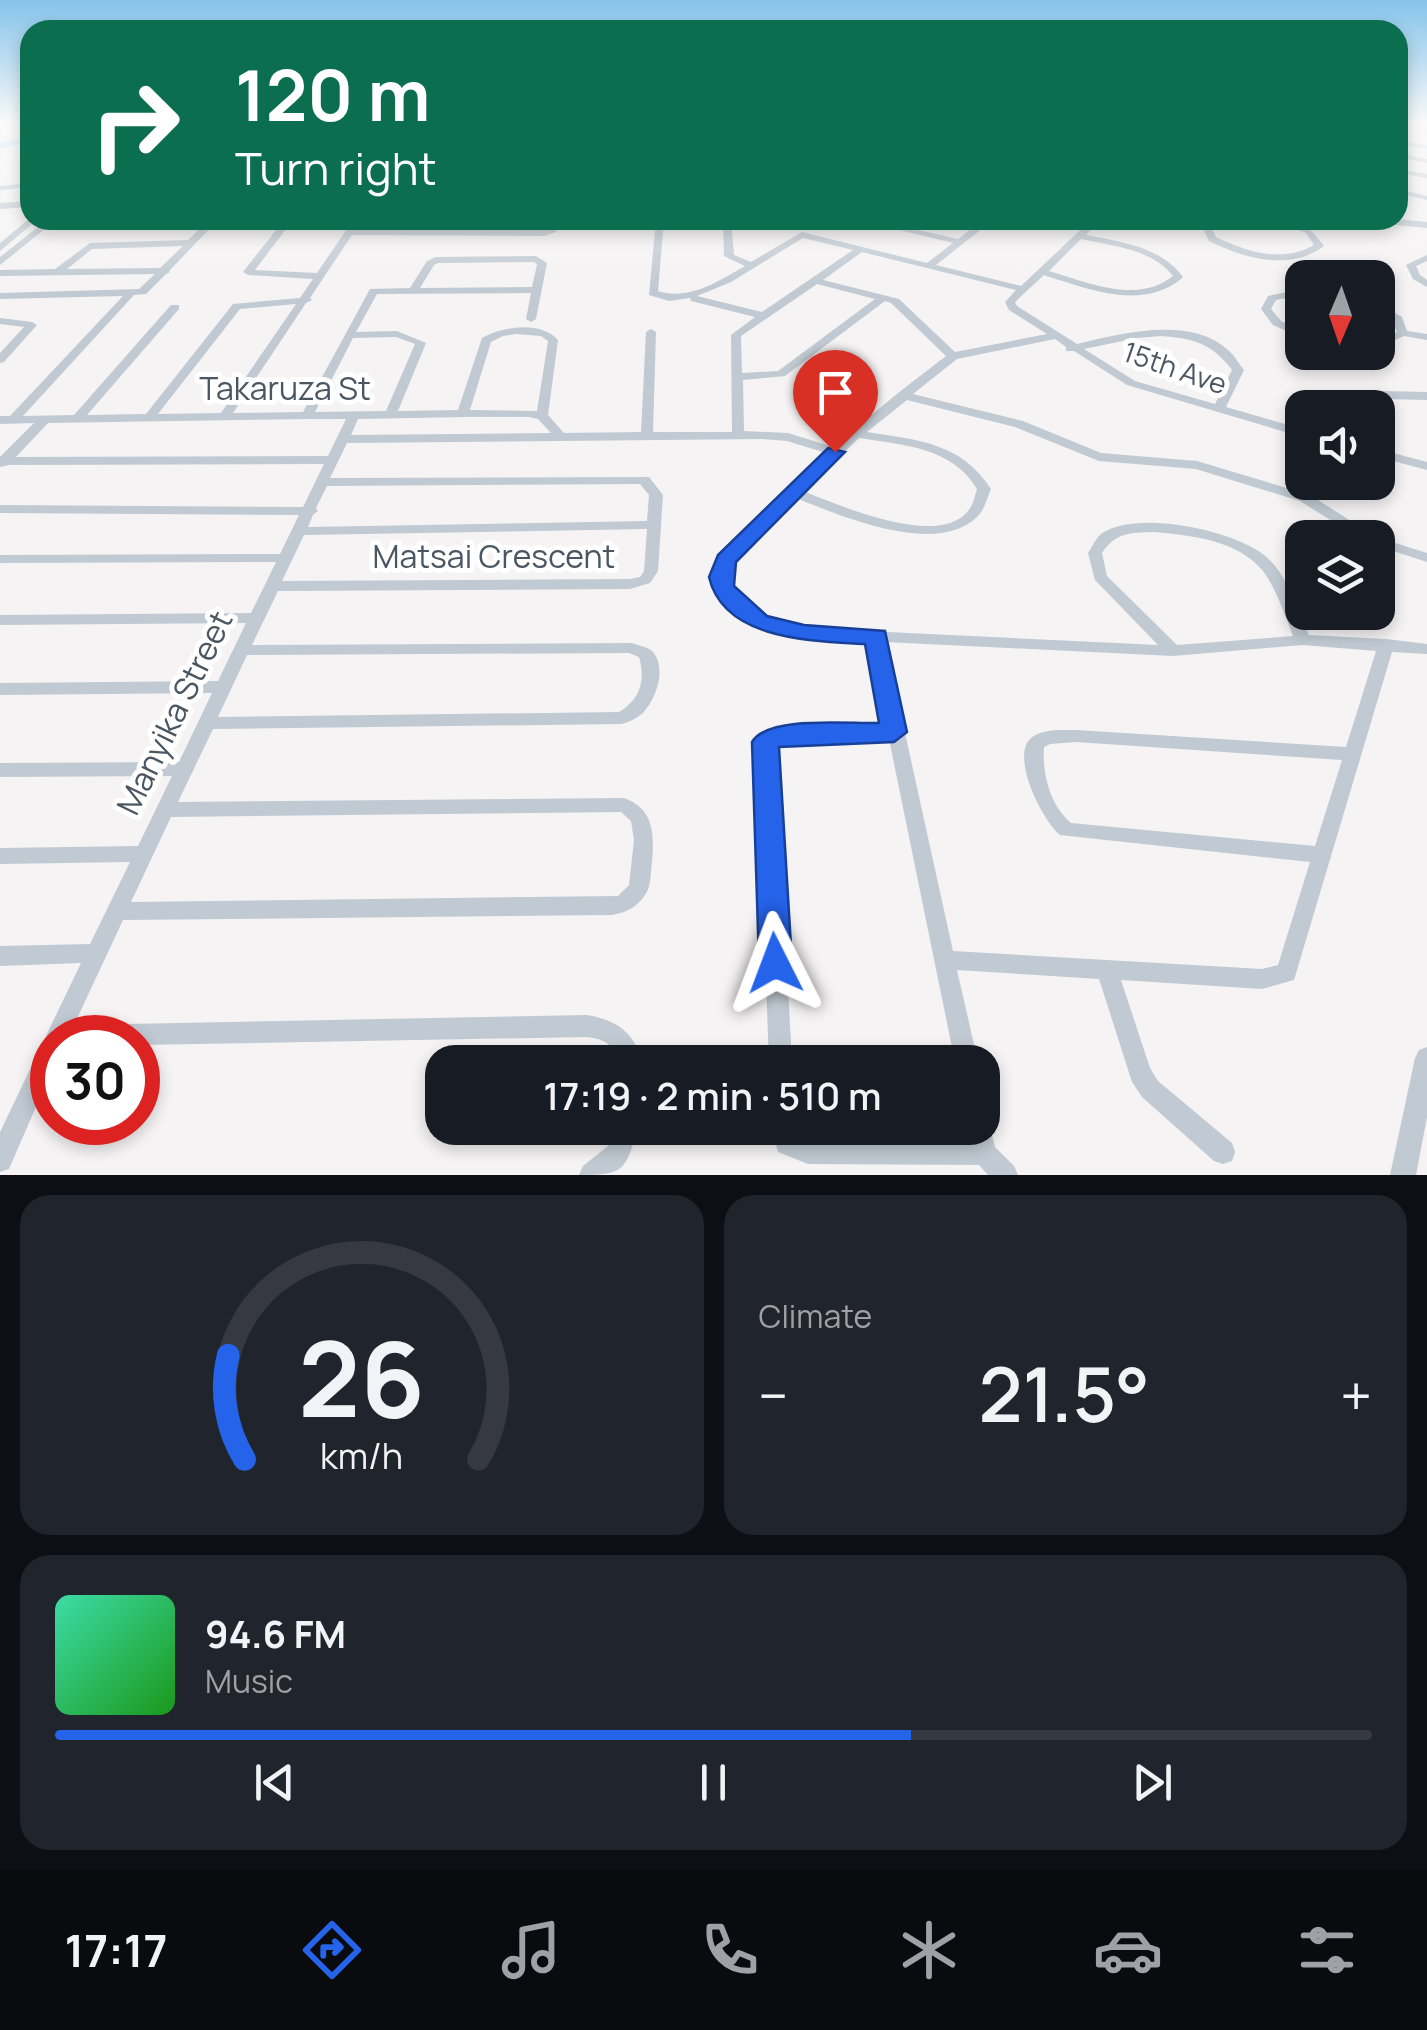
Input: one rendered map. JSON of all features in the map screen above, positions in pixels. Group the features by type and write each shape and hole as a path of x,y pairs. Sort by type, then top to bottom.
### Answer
{"street":[{"path":"0,248 22,230"},
{"path":"0,262 40,230"},
{"path":"0,296 130,294 150,288 205,230"},
{"path":"281,230 248,272 320,276"},
{"path":"225,417 308,300 349,232 552,230"},
{"path":"659,230 653,293 760,315"},
{"path":"728,230 729,256 748,264"},
{"path":"801,230 802,235"},
{"path":"913,230 960,242"},
{"path":"930,265 976,230"},
{"path":"695,299 802,235 1020,288 1086,230"},
{"path":"1210,230 1212,240 1249,253 1294,256 1320,246 1306,230"},
{"path":"484,259 494,233"},
{"path":"1040,271 1134,292 1167,287 1178,277 1170,265 1152,256 1080,236"},
{"path":"58,272 90,246 193,243"},
{"path":"738,435 736,336 760,315 861,249"},
{"path":"1427,258 1410,265 1416,277 1427,284"},
{"path":"414,290 430,262 540,261 531,319"},
{"path":"0,273 166,272"},
{"path":"813,280 898,304 953,356"},
{"name":"15th Ave","path":"1020,288 1010,302 1012,308 1051,337 1131,384 1285,428"},
{"path":"307,417 374,290 536,290"},
{"path":"6,420 130,294"},
{"path":"1285,295 1272,298 1266,309 1285,327"},
{"path":"734,378 781,374 884,297"},
{"path":"148,418 237,306 308,300"},
{"path":"76,419 174,307"},
{"path":"1395,317 1403,333"},
{"path":"0,321 32,325 0,360"},
{"path":"462,415 489,337 526,332 548,334 553,340 542,416 560,437"},
{"path":"647,436 651,332"},
{"path":"1070,349 1155,332 1216,346 1238,370 1218,410"},
{"path":"1395,337 1403,333 1427,337"},
{"path":"349,335 397,334 421,343 390,416"},
{"path":"1051,337 953,356 902,395 835,452 726,560 720,577 723,589 759,621 781,629 1173,651 1303,640 1427,649"},
{"path":"902,395 1020,424 1099,457 1184,462 1215,470 1305,498 1341,520"},
{"path":"1395,396 1427,396"},
{"name":"Manyika Street","path":"66,1015 275,586 353,416"},
{"name":"Takaruza St","path":"6,420 542,416"},
{"path":"2,463 44,420"},
{"path":"794,492 883,525 910,530 953,525 972,516 982,503 984,489 964,462 922,446 856,434"},
{"path":"343,439 788,436 835,452"},
{"path":"1395,458 1427,466"},
{"path":"2,463 334,460"},
{"name":"Matsai Crescent","path":"275,586 630,584 645,580 651,572 655,489 644,480 322,482"},
{"path":"0,509 311,510"},
{"path":"300,532 654,525"},
{"path":"1173,651 1100,577 1096,568 1099,548 1107,538 1124,530 1160,526 1207,532 1246,549 1271,572 1303,640"},
{"path":"1395,547 1427,558"},
{"path":"0,559 288,558"},
{"path":"0,620 258,618"},
{"path":"876,636 962,1045"},
{"path":"945,960 1262,979 1286,973 1386,644"},
{"path":"206,723 621,718 639,710 646,700 651,662 646,654 631,648 244,650"},
{"path":"0,689 224,687"},
{"path":"779,1045 766,742 780,734 894,732"},
{"path":"1321,855 1066,830 1052,817 1033,756 1036,744 1048,738 1076,736 1350,754"},
{"path":"0,770 184,768"},
{"path":"116,912 612,906 624,904 639,888 644,823 635,809 624,805 164,810"},
{"path":"0,856 143,854"},
{"path":"0,956 95,953"},
{"path":"1107,970 1140,1074 1150,1089 1223,1152"},
{"path":"160,1036 588,1026 617,1034 626,1045"},
{"path":"1402,1175 1427,1058"},
{"name":"Manyika Street","path":"0,1160 30,1094"},
{"path":"592,1175 618,1154 621,1145"},
{"path":"790,1145 808,1152 984,1153"},
{"path":"982,1145 984,1153 1006,1175"}],"route":[{"path":"775,963 766,742 780,734 894,732 876,636 804,633 759,621 723,589 720,577 726,560 835,452"}]}
